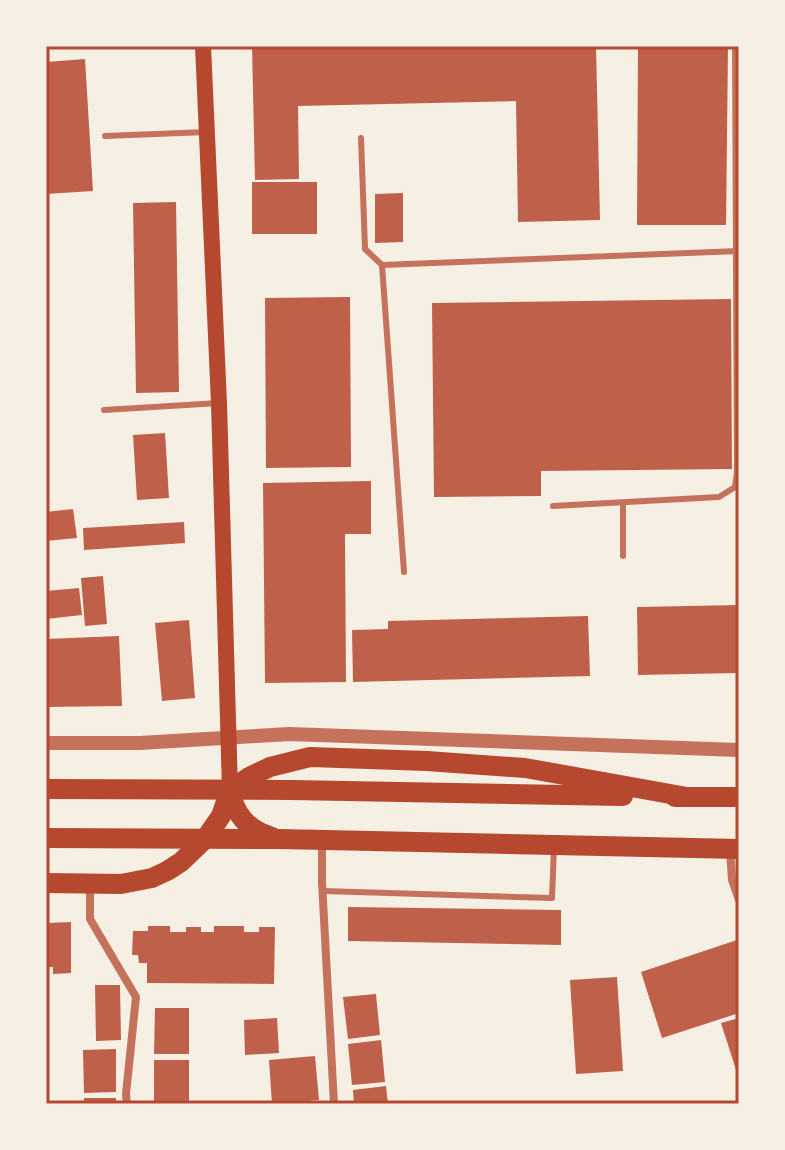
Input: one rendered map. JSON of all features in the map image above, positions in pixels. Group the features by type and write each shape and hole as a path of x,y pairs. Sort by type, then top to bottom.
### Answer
{"main road":[{"path":"203,46 219,403 230,790 236,810 247,825 279,839"},
{"path":"46,883 121,884 152,878 181,862 205,839 221,816 230,790 270,767 310,757 525,768 687,797"},
{"path":"46,789 739,797"},
{"path":"46,838 279,839 734,849"}],"street":[{"path":"46,743 140,743 289,734 739,750"},
{"path":"322,841 334,1104"},
{"path":"734,849 732,880 739,900"},
{"path":"90,884 90,919 136,997 127,1104"}],"lane":[{"path":"553,506 719,497 735,487 735,46"},
{"path":"105,136 207,132"},
{"path":"361,138 365,249 382,265 404,572"},
{"path":"382,265 737,251"},
{"path":"104,410 219,403"},
{"path":"623,503 623,556"},
{"path":"323,891 552,898 554,846"}],"building":[{"path":"252,46 596,46 600,220 518,222 516,101 298,106 299,179 255,180"},
{"path":"638,46 728,46 726,225 637,225"},
{"path":"85,59 93,191 46,194 46,62"},
{"path":"252,182 317,182 317,234 252,234"},
{"path":"403,193 403,242 375,243 375,194"},
{"path":"176,202 179,392 136,393 133,203"},
{"path":"350,297 351,467 266,468 265,298"},
{"path":"731,299 732,469 541,471 541,496 434,497 432,303"},
{"path":"165,433 169,498 137,500 133,435"},
{"path":"371,481 371,534 345,534 346,682 265,683 263,483"},
{"path":"73,509 77,538 46,541 46,512"},
{"path":"184,522 185,543 84,550 83,528"},
{"path":"103,576 107,624 85,626 81,578"},
{"path":"79,588 82,615 46,619 46,591"},
{"path":"739,605 739,673 638,675 637,607"},
{"path":"588,616 590,676 353,682 352,630 388,629 388,621"},
{"path":"189,620 195,698 162,701 155,623"},
{"path":"119,636 122,706 46,707 46,639"},
{"path":"348,907 561,910 561,945 348,941"},
{"path":"71,922 71,973 53,974 53,967 46,967 46,923"},
{"path":"148,926 170,926 170,932 186,932 186,927 201,927 201,932 214,932 214,926 244,926 244,932 259,932 259,927 275,927 274,984 147,983 147,963 139,963 138,955 132,955 133,931 148,931"},
{"path":"737,940 739,1013 662,1038 641,972"},
{"path":"617,977 623,1071 576,1074 570,980"},
{"path":"95,985 120,985 121,1040 96,1041"},
{"path":"376,994 380,1035 348,1039 343,997"},
{"path":"155,1008 189,1008 189,1054 154,1054"},
{"path":"277,1018 279,1053 245,1055 244,1020"},
{"path":"739,1018 739,1076 738,1076 721,1023"},
{"path":"381,1040 385,1082 352,1085 348,1044"},
{"path":"116,1049 116,1092 84,1093 83,1050"},
{"path":"315,1056 319,1100 272,1104 269,1060"},
{"path":"154,1060 189,1060 189,1103 154,1103"},
{"path":"386,1086 388,1104 354,1104 353,1090"},
{"path":"84,1098 116,1098 116,1104 84,1104"}]}
